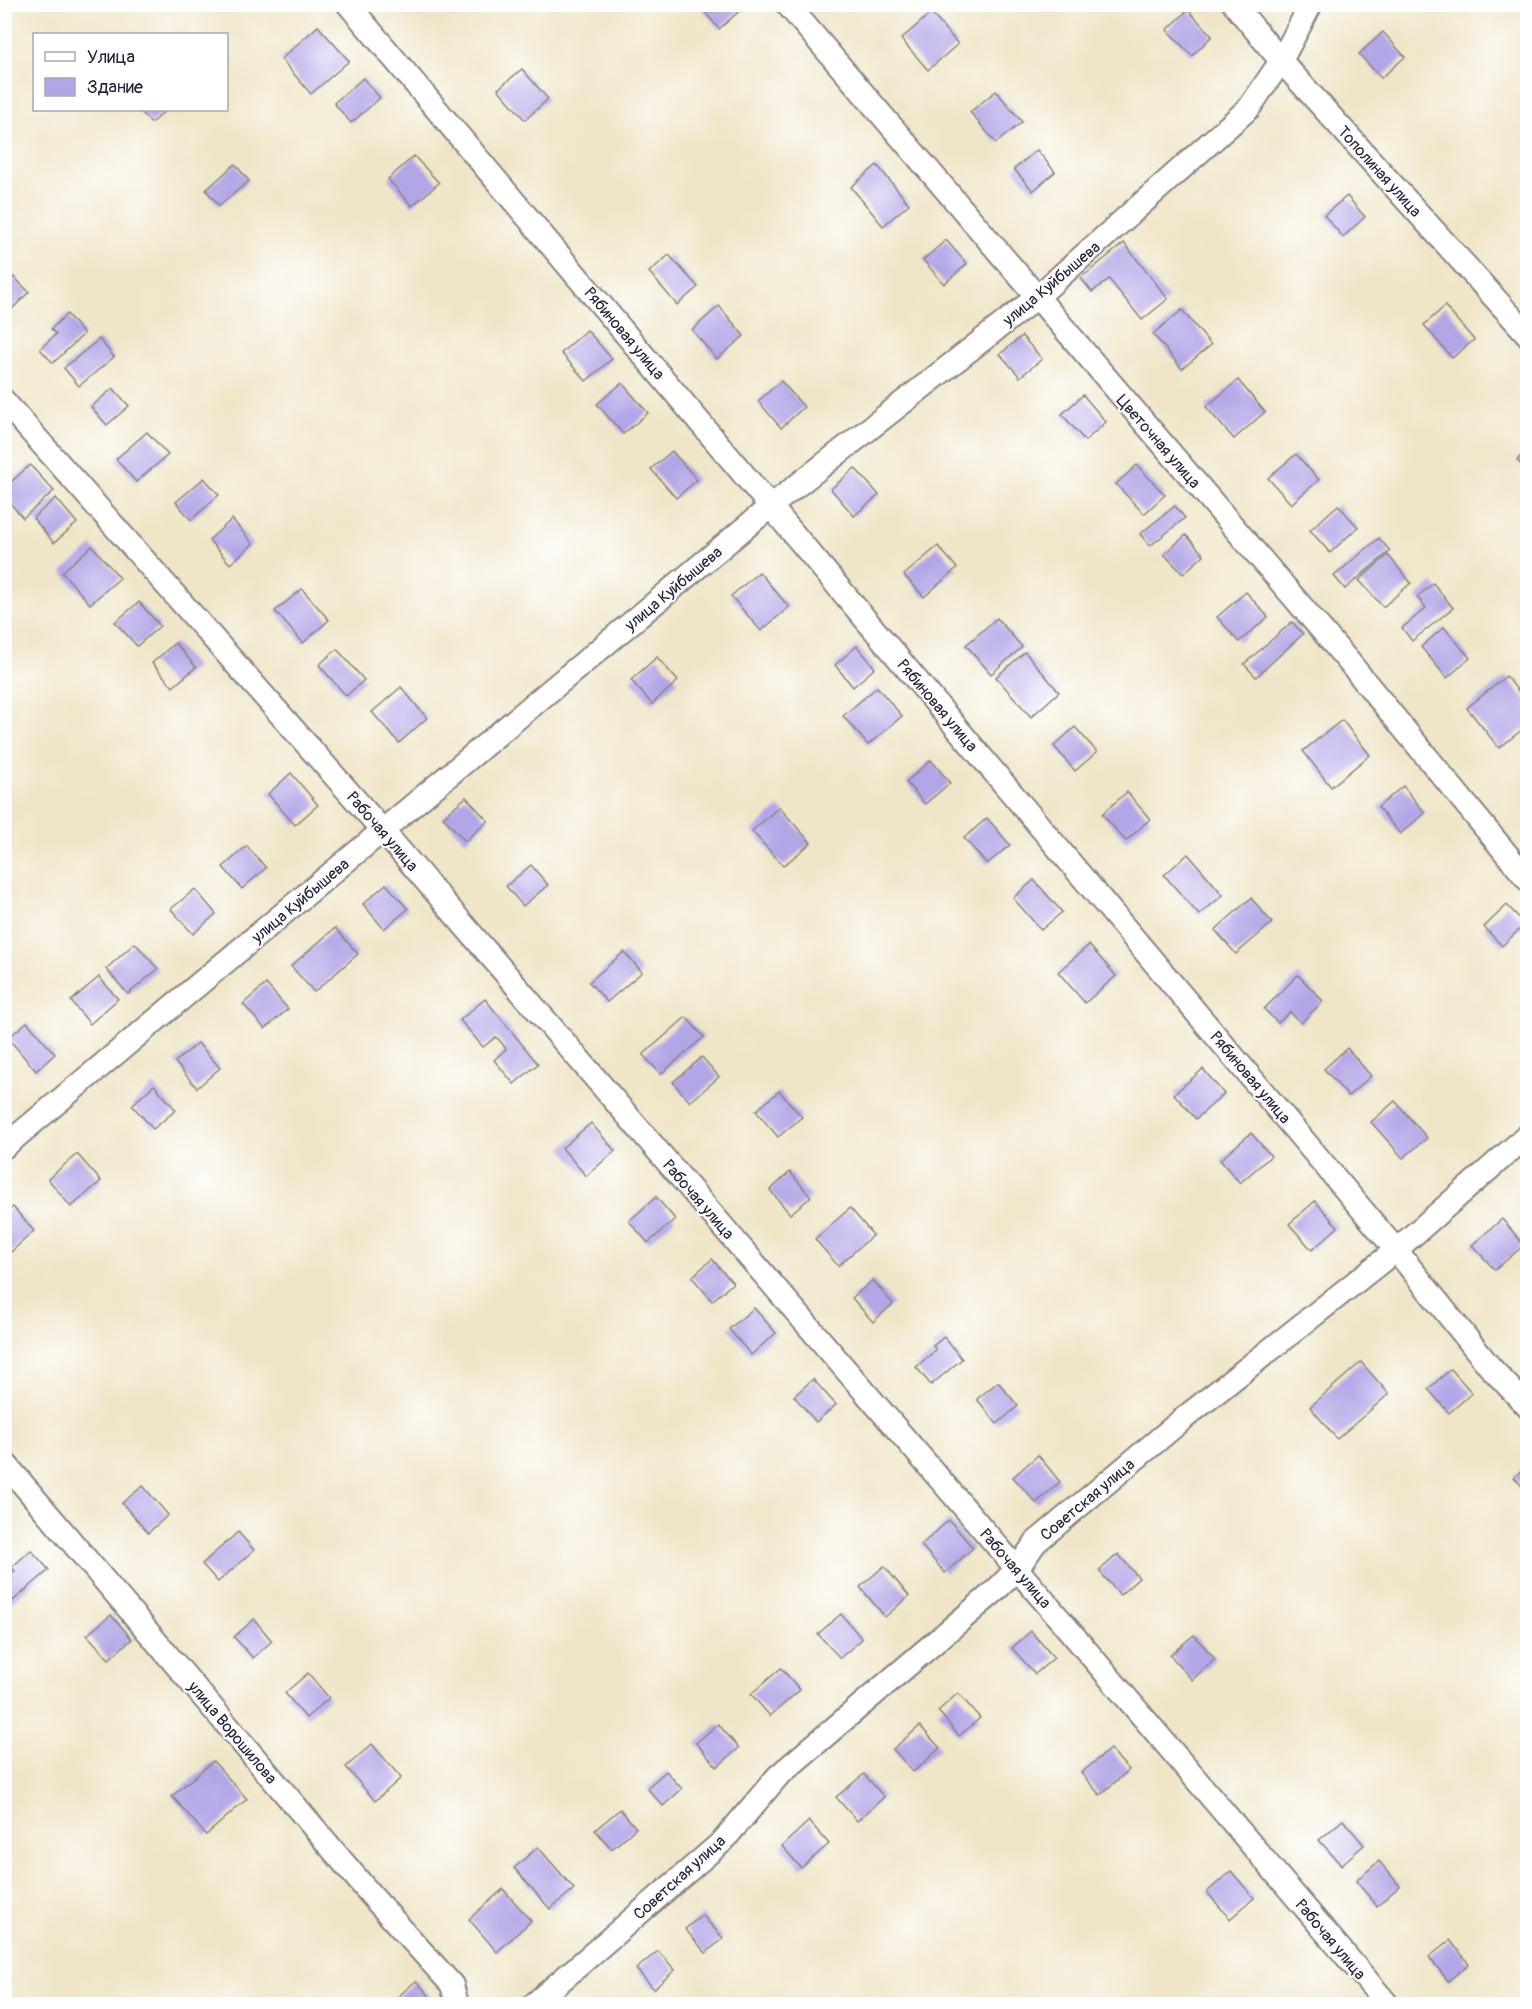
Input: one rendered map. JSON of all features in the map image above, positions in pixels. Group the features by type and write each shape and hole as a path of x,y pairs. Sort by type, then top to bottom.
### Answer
{"street":[{"name":"Рябиновая улица","path":"348,4 1396,1250 1490,1367 1527,1407"},
{"name":"Цветочная улица","path":"787,4 1349,662 1527,880"},
{"name":"Тополиная улица","path":"1234,4 1281,61 1527,335"},
{"name":"улица Куйбышева","path":"4,1147 771,506 1036,297 1249,108 1281,61 1311,4"},
{"name":"Рабочая улица","path":"4,401 383,831 1387,2004"},
{"name":"Советская улица","path":"534,2004 723,1841 778,1776 986,1599 1017,1569 1036,1542 1184,1419 1396,1250 1527,1135"},
{"name":"улица Ворошилова","path":"4,1462 371,1895 452,1985 457,2004"}],"building":[{"path":"698,4 740,4 743,8 719,29"},
{"path":"1188,10 1212,36 1192,56 1167,30"},
{"path":"931,13 958,44 928,70 901,39"},
{"path":"318,26 349,61 311,94 281,59"},
{"path":"1383,32 1405,57 1381,78 1359,54"},
{"path":"522,69 548,99 525,120 498,89"},
{"path":"363,78 380,98 351,123 334,103"},
{"path":"996,91 1022,122 996,143 970,112"},
{"path":"140,111 165,111 151,123"},
{"path":"1037,150 1055,172 1033,191 1014,169"},
{"path":"414,156 439,183 412,206 388,179"},
{"path":"235,164 249,181 219,206 206,190"},
{"path":"877,165 909,204 883,226 851,187"},
{"path":"1347,196 1365,217 1343,237 1324,215"},
{"path":"946,240 967,264 944,284 923,260"},
{"path":"1124,243 1168,299 1142,320 1109,279 1092,292 1081,278"},
{"path":"669,255 698,287 677,305 649,272"},
{"path":"14,277 29,292 11,310 4,304 4,286"},
{"path":"719,306 744,336 717,359 692,330"},
{"path":"1445,306 1474,340 1452,358 1424,325"},
{"path":"1182,310 1211,345 1182,369 1153,334"},
{"path":"67,314 84,334 53,363 40,349 56,334 51,329"},
{"path":"587,330 612,359 586,381 561,353"},
{"path":"1022,336 1042,359 1020,377 1000,354"},
{"path":"99,339 114,357 79,386 64,368"},
{"path":"1238,380 1265,412 1234,439 1206,407"},
{"path":"781,381 804,407 781,428 758,401"},
{"path":"622,383 648,413 623,434 597,404"},
{"path":"113,388 129,406 107,425 91,407"},
{"path":"1083,395 1106,422 1085,441 1062,414"},
{"path":"147,432 168,455 136,482 116,459"},
{"path":"1528,450 1528,472 1517,460"},
{"path":"672,451 697,480 676,498 651,469"},
{"path":"1296,454 1319,480 1291,504 1268,478"},
{"path":"30,465 54,491 23,518 5,497 5,487"},
{"path":"1137,465 1165,495 1144,514 1116,484"},
{"path":"855,468 879,495 854,516 831,489"},
{"path":"204,478 219,495 191,520 176,502"},
{"path":"56,498 77,523 54,543 33,518"},
{"path":"1338,505 1358,527 1330,553 1310,530"},
{"path":"1175,506 1185,518 1150,546 1140,534"},
{"path":"232,519 253,544 230,564 209,540"},
{"path":"1186,535 1204,555 1183,574 1164,554"},
{"path":"1379,538 1390,551 1345,589 1334,576"},
{"path":"92,546 120,578 90,604 62,572"},
{"path":"938,546 957,568 924,597 904,575"},
{"path":"1388,555 1411,583 1383,607 1359,580"},
{"path":"759,572 789,607 761,631 731,596"},
{"path":"1433,583 1453,608 1412,641 1402,628 1426,608 1417,597"},
{"path":"302,589 329,620 303,643 275,611"},
{"path":"1246,592 1268,617 1239,642 1217,617"},
{"path":"139,602 160,626 137,646 115,622"},
{"path":"997,618 1022,647 991,674 966,645"},
{"path":"1292,622 1303,634 1256,677 1244,664"},
{"path":"1444,627 1470,658 1447,678 1421,647"},
{"path":"175,643 196,667 173,687 152,663"},
{"path":"857,646 875,668 853,687 835,665"},
{"path":"337,649 364,680 346,696 319,665"},
{"path":"1025,652 1059,692 1031,717 996,677"},
{"path":"657,657 678,681 652,704 631,680"},
{"path":"1506,676 1528,703 1528,725 1499,748 1467,708"},
{"path":"401,687 427,718 399,743 372,712"},
{"path":"877,687 902,716 868,745 843,716"},
{"path":"1342,720 1370,755 1331,787 1303,751"},
{"path":"1075,727 1097,752 1075,771 1054,746"},
{"path":"931,760 950,783 925,804 906,782"},
{"path":"291,773 318,805 295,825 268,794"},
{"path":"1403,786 1425,813 1400,834 1378,807"},
{"path":"1127,792 1150,819 1126,841 1102,814"},
{"path":"466,797 488,821 465,841 443,817"},
{"path":"779,807 811,843 783,866 752,831"},
{"path":"987,818 1010,845 987,864 964,838"},
{"path":"247,846 266,868 242,889 223,867"},
{"path":"1188,854 1223,895 1199,915 1164,875"},
{"path":"531,865 548,885 523,906 506,886"},
{"path":"1034,880 1062,912 1041,930 1013,898"},
{"path":"386,884 408,909 384,929 363,904"},
{"path":"195,889 216,914 193,934 171,909"},
{"path":"1251,898 1272,923 1236,954 1215,930"},
{"path":"1507,905 1525,924 1502,946 1484,927"},
{"path":"335,928 358,954 314,992 291,966"},
{"path":"135,943 158,969 128,994 106,969"},
{"path":"1089,945 1116,976 1085,1003 1058,972"},
{"path":"624,952 642,972 607,1002 589,982"},
{"path":"1298,975 1323,1001 1301,1023 1290,1012 1278,1023 1264,1009"},
{"path":"99,977 118,999 90,1024 71,1001"},
{"path":"266,984 288,1009 265,1029 243,1004"},
{"path":"485,999 538,1064 514,1084 494,1060 506,1049 501,1042 496,1037 483,1047 460,1020"},
{"path":"686,1017 704,1037 661,1074 643,1055"},
{"path":"27,1022 55,1054 36,1071 8,1038"},
{"path":"198,1043 220,1068 197,1088 175,1062"},
{"path":"1347,1048 1371,1076 1348,1096 1324,1069"},
{"path":"702,1057 719,1077 690,1102 673,1082"},
{"path":"1203,1069 1224,1094 1196,1119 1174,1094"},
{"path":"154,1085 176,1110 153,1129 132,1105"},
{"path":"779,1091 802,1117 778,1137 756,1111"},
{"path":"1395,1101 1427,1138 1403,1158 1371,1122"},
{"path":"591,1123 615,1151 586,1176 562,1148"},
{"path":"1251,1133 1271,1156 1240,1183 1220,1160"},
{"path":"77,1154 101,1181 71,1207 48,1179"},
{"path":"790,1172 811,1197 790,1214 770,1190"},
{"path":"656,1197 675,1219 648,1243 629,1221"},
{"path":"1315,1201 1338,1227 1312,1250 1289,1224"},
{"path":"13,1207 34,1231 11,1252 4,1244 4,1214"},
{"path":"850,1208 873,1235 838,1266 815,1239"},
{"path":"1502,1219 1524,1245 1495,1270 1472,1245"},
{"path":"712,1259 733,1283 712,1301 692,1277"},
{"path":"873,1280 893,1304 873,1322 852,1298"},
{"path":"754,1308 776,1333 751,1355 729,1329"},
{"path":"944,1337 962,1359 931,1385 916,1367 936,1350 933,1346"},
{"path":"1361,1362 1389,1394 1337,1439 1310,1407"},
{"path":"1451,1369 1472,1393 1449,1413 1428,1389"},
{"path":"813,1379 836,1405 816,1422 794,1396"},
{"path":"998,1382 1018,1406 997,1424 977,1399"},
{"path":"1038,1455 1060,1482 1036,1503 1013,1477"},
{"path":"1528,1465 1528,1493 1514,1477"},
{"path":"143,1486 168,1515 148,1533 122,1503"},
{"path":"949,1520 973,1548 945,1573 921,1545"},
{"path":"238,1532 254,1550 218,1582 202,1564"},
{"path":"31,1550 49,1570 8,1605 4,1601 4,1593 9,1589 4,1584 4,1580 15,1571 12,1567"},
{"path":"1118,1554 1139,1578 1120,1595 1099,1571"},
{"path":"884,1566 909,1596 885,1617 860,1587"},
{"path":"841,1614 862,1639 840,1658 818,1634"},
{"path":"111,1615 132,1639 109,1659 87,1635"},
{"path":"254,1619 272,1641 253,1658 234,1637"},
{"path":"1031,1631 1054,1658 1035,1674 1012,1648"},
{"path":"1194,1635 1215,1659 1192,1680 1170,1655"},
{"path":"781,1668 800,1690 770,1716 751,1694"},
{"path":"308,1673 329,1698 306,1718 285,1693"},
{"path":"958,1693 980,1718 959,1736 938,1711"},
{"path":"718,1724 739,1748 717,1767 696,1743"},
{"path":"920,1726 940,1748 913,1772 893,1749"},
{"path":"372,1744 401,1778 375,1801 346,1767"},
{"path":"1110,1749 1129,1770 1100,1795 1081,1773"},
{"path":"213,1761 247,1799 206,1835 172,1796"},
{"path":"666,1771 682,1789 663,1806 647,1788"},
{"path":"864,1774 884,1797 857,1821 836,1797"},
{"path":"620,1809 636,1828 612,1849 595,1830"},
{"path":"1343,1820 1364,1845 1341,1865 1319,1840"},
{"path":"809,1821 829,1844 801,1868 782,1846"},
{"path":"538,1847 574,1889 550,1909 514,1868"},
{"path":"1379,1861 1400,1886 1377,1906 1356,1881"},
{"path":"1231,1871 1254,1898 1230,1919 1207,1892"},
{"path":"503,1889 531,1921 497,1952 469,1919"},
{"path":"702,1915 723,1938 706,1953 685,1929"},
{"path":"1450,1940 1469,1964 1448,1981 1429,1957"},
{"path":"658,1951 675,1970 654,1989 636,1969"},
{"path":"416,1981 437,2004 396,2004 393,2001"}]}
